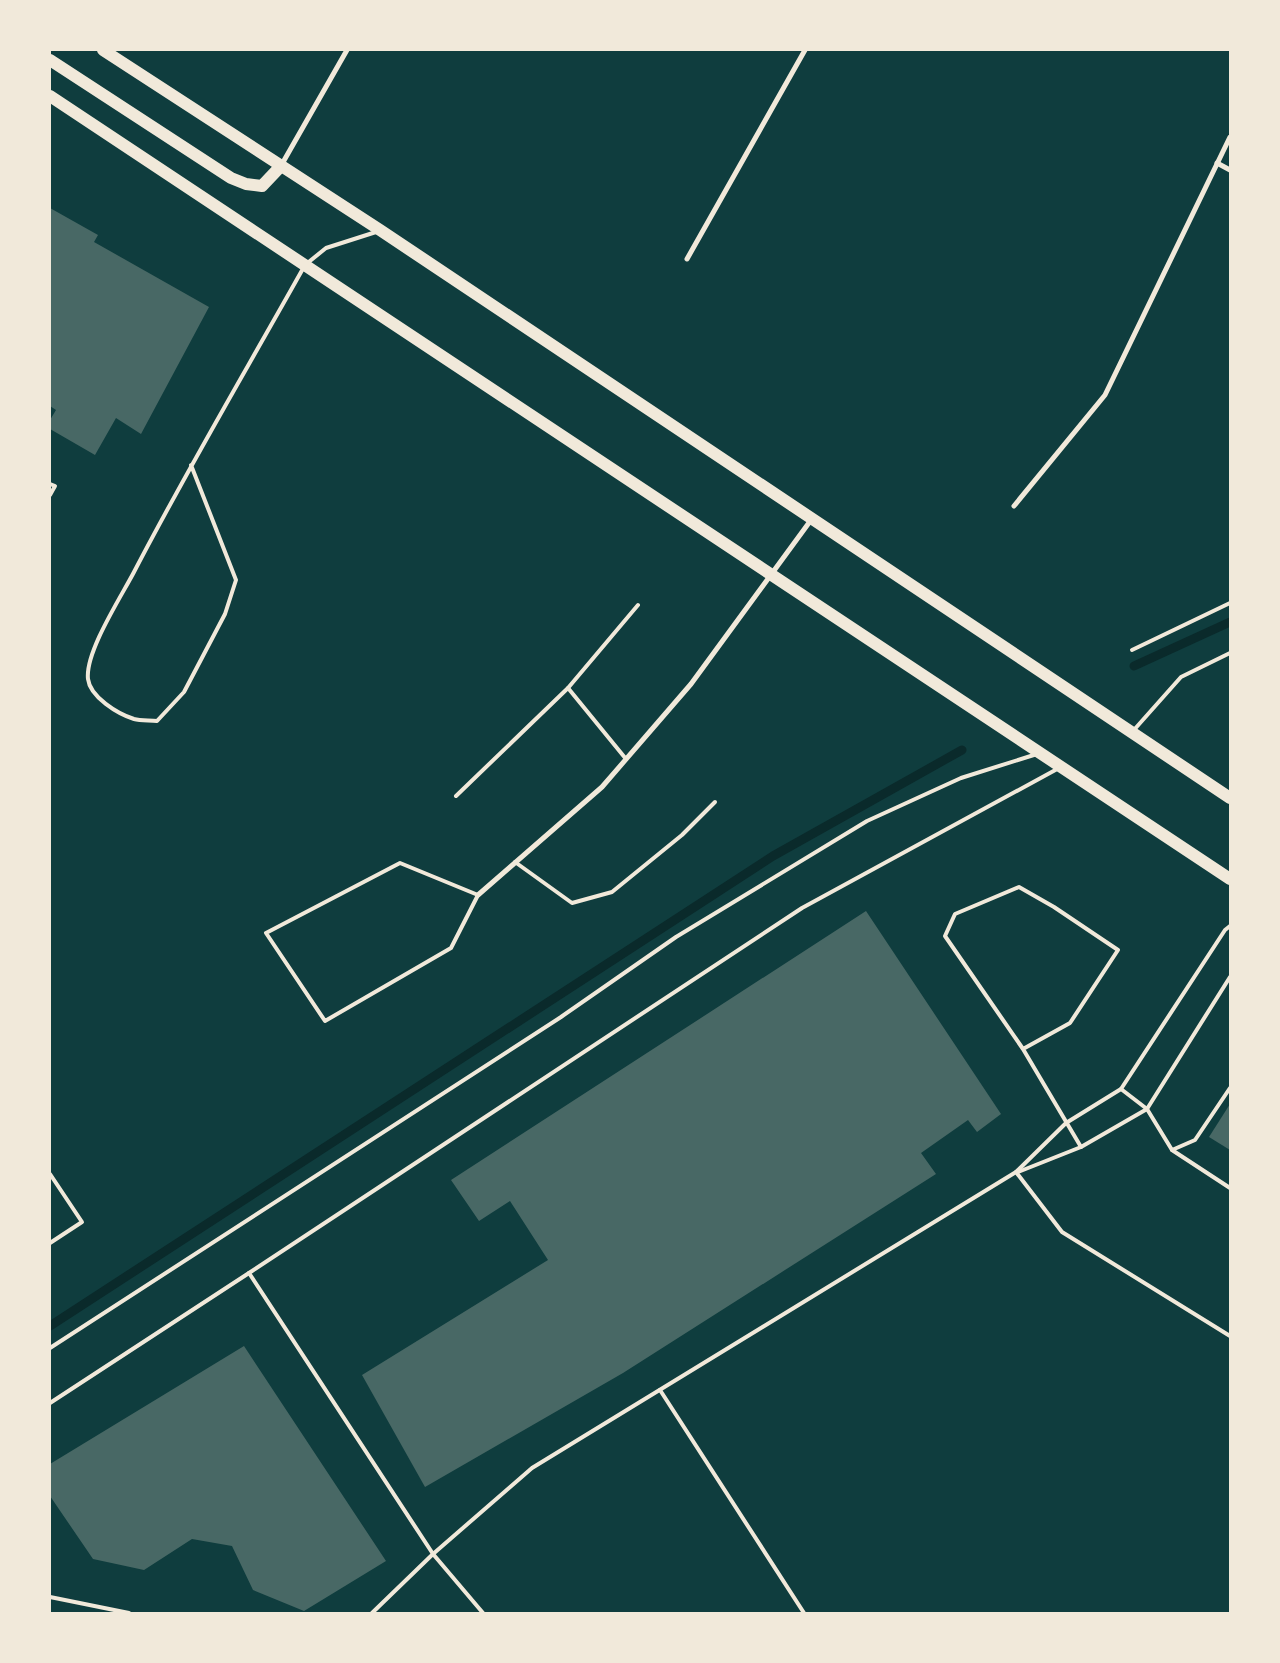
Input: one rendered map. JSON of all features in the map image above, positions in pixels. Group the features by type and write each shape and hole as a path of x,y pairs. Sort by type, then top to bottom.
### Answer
{"main road":[{"path":"103,50 280,167 380,230 1230,798"},
{"path":"50,60 231,178 246,184 262,186 280,167"},
{"path":"50,96 1230,879"}],"street":[{"path":"280,167 347,50"},
{"path":"687,259 805,50"},
{"path":"1014,506 1105,395 1230,137"},
{"path":"1217,163 1230,170"},
{"path":"478,895 602,787 691,684 811,519"}],"lane":[{"path":"191,465 236,580 225,614 184,692 157,721 135,719 96,698 88,680 89,664 104,626 191,465 305,265 326,248 380,230"},
{"path":"50,484 55,486 50,495"},
{"path":"1132,650 1230,603"},
{"path":"456,796 568,688 638,605"},
{"path":"1132,732 1181,677 1230,653"},
{"path":"568,688 626,759"},
{"path":"50,1348 553,1022 676,937 867,821 961,778 1041,752"},
{"path":"50,1403 802,908 1062,766"},
{"path":"515,862 572,904 612,892 682,835 715,802"},
{"path":"400,863 478,895 451,948 325,1021 266,933 400,863"},
{"path":"1023,1049 1070,1023 1118,950 1054,907 1019,887 955,914 945,936 1023,1049 1080,1147"},
{"path":"1016,1172 1066,1123 1121,1089 1225,930 1230,926"},
{"path":"374,1612 433,1554 532,1468 1016,1172 1080,1147 1147,1109 1230,977"},
{"path":"1172,1150 1195,1140 1230,1088"},
{"path":"1121,1089 1147,1109 1172,1150 1230,1188"},
{"path":"1016,1172 1062,1232 1230,1336"},
{"path":"50,1174 82,1222 50,1243"},
{"path":"249,1273 433,1554 483,1613"},
{"path":"660,1390 804,1613"},
{"path":"50,1597 128,1613"}],"building":[{"path":"50,208 98,235 94,242 209,307 141,434 116,418 95,455 50,429 50,420 56,410 50,406"},
{"path":"866,911 1001,1114 977,1132 968,1120 921,1153 936,1174 623,1373 425,1487 362,1375 548,1260 510,1201 479,1221 451,1180"},
{"path":"1230,1104 1230,1150 1209,1137"},
{"path":"244,1346 386,1561 304,1611 253,1590 232,1546 192,1539 144,1570 93,1559 50,1496 50,1464"}],"waterway":[{"path":"1134,666 1230,622"},
{"path":"50,1326 773,856 962,750"}]}
